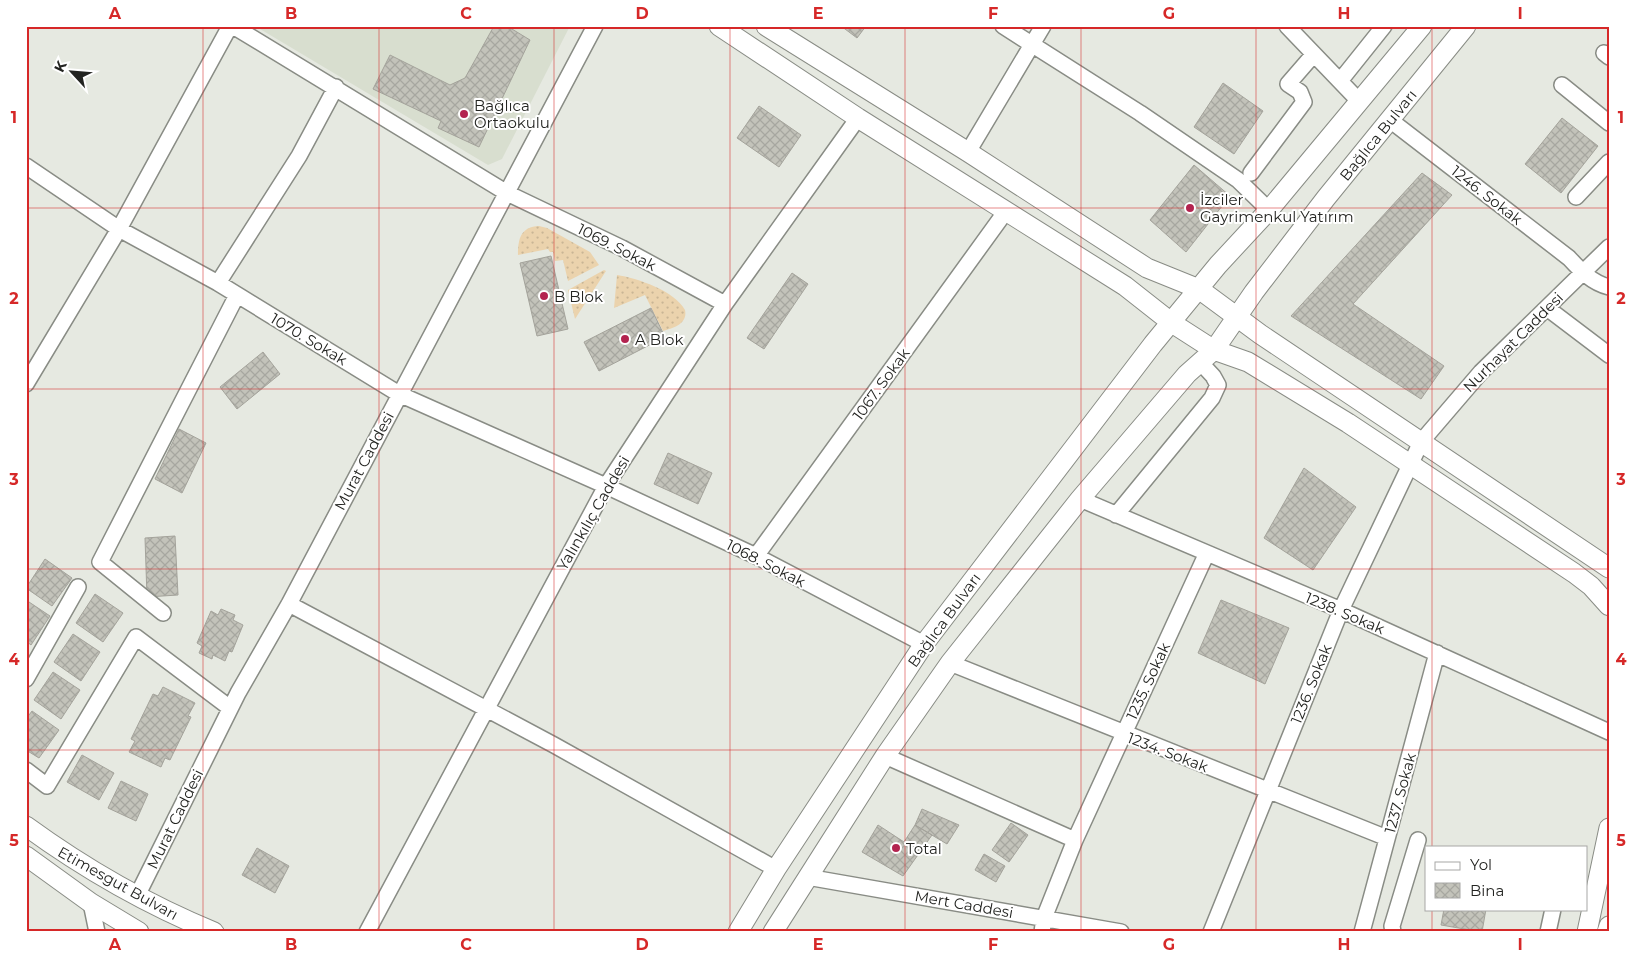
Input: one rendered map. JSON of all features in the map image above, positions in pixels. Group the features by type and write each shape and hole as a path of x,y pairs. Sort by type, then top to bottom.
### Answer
{"main road":[{"path":"720,26 858,118 1125,286 1172,323 1207,356 1248,362 1410,463 1567,568 1591,586 1609,606"},
{"path":"1199,289 1269,210 1422,26"},
{"name":"Bağlıca Bulvarı","path":"773,932 885,756 950,663 1080,499 1207,356 1266,276 1466,26"},
{"path":"770,27 1147,268 1199,289 1237,317 1609,568"},
{"name":"Bağlıca Bulvarı","path":"738,932 776,869 924,644 1152,344 1172,323 1199,289"},
{"name":"Etimesgut Bulvarı","path":"26,826 54,846 163,911 214,932"},
{"path":"1587,932 1609,828"},
{"name":"Etimesgut Bulvarı","path":"26,856 91,903 138,932"},
{"path":"1608,932 1609,926"}],"street":[{"name":"1069. Sokak","path":"231,26 507,193 622,248 725,304"},
{"path":"26,384 119,229 231,26"},
{"name":"Murat Caddesi","path":"137,896 230,708 290,604 399,394 595,26"},
{"path":"1003,26 1140,113 1238,180 1269,210"},
{"path":"968,152 1043,26"},
{"path":"1287,26 1360,101"},
{"path":"1340,81 1384,26"},
{"path":"1251,173 1304,102 1300,92 1288,84 1314,54"},
{"path":"1562,85 1609,124"},
{"path":"218,283 299,156 336,88"},
{"name":"Yalınkılıç Caddesi","path":"367,932 606,486 725,304 858,118"},
{"name":"1246. Sokak","path":"1390,120 1569,258 1583,273 1599,285 1609,287"},
{"path":"1576,197 1609,162"},
{"name":"1070. Sokak","path":"26,166 119,229 218,283 399,394 606,486"},
{"name":"1067. Sokak","path":"756,556 1006,211"},
{"name":"Nurhayat Caddesi","path":"1421,442 1482,372 1609,247"},
{"path":"163,613 100,562 236,295"},
{"path":"1547,308 1609,355"},
{"path":"1116,515 1212,398 1218,384 1213,376 1207,356"},
{"name":"1236. Sokak","path":"1211,932 1341,610 1421,442"},
{"name":"1068. Sokak","path":"606,486 756,556 924,644"},
{"name":"1238. Sokak","path":"1080,499 1341,610 1609,732"},
{"name":"1235. Sokak","path":"1043,925 1075,840 1206,554"},
{"path":"26,679 78,587"},
{"path":"290,604 486,708 776,869"},
{"path":"26,770 47,786 136,637 230,708"},
{"name":"1237. Sokak","path":"1362,932 1437,653"},
{"name":"1234. Sokak","path":"950,663 1123,734 1387,838"},
{"path":"885,756 1075,840"},
{"path":"1393,932 1392,926 1418,840"},
{"name":"Mert Caddesi","path":"807,877 1043,925 1121,932"},
{"path":"91,903 97,932"},
{"path":"1548,932 1553,910"}],"shaded area":[{"name":"Bağlıca Ortaokulu","path":"255,26 570,26 502,159 488,165"},
{"path":"539,226 547,228 590,252 599,265 568,281 563,260 555,261 553,252 550,252 548,249 518,255 520,239 524,231"},
{"path":"604,270 606,271 575,319 568,290"},
{"path":"617,275 645,282 673,297 685,310 682,322 663,331 645,295 614,308"}],"building":[{"path":"494,26 507,26 530,40 479,147 438,128 441,121 373,89 390,55 450,85 465,78"},
{"path":"841,26 866,26 857,38"},
{"path":"1223,83 1263,111 1234,154 1194,127"},
{"path":"759,106 801,135 779,167 737,138"},
{"path":"1562,118 1598,146 1561,193 1525,164"},
{"path":"1194,165 1230,196 1186,252 1150,220"},
{"path":"1422,173 1452,195 1353,304 1444,366 1421,399 1291,316"},
{"name":"B Blok","path":"551,256 568,329 537,336 520,263"},
{"path":"792,273 808,284 764,349 747,338"},
{"name":"A Blok","path":"651,308 665,337 599,371 584,342"},
{"path":"263,352 280,374 237,409 220,387"},
{"path":"179,429 206,443 182,493 155,479"},
{"path":"668,453 712,473 698,504 654,484"},
{"path":"1304,468 1356,507 1313,570 1264,538"},
{"path":"175,536 178,595 147,597 145,538"},
{"path":"45,559 72,578 52,606 26,588"},
{"path":"95,594 123,613 103,642 76,623"},
{"path":"26,600 50,616 31,645 26,641"},
{"path":"1221,600 1289,628 1265,684 1198,653"},
{"path":"221,609 235,615 233,620 243,625 232,652 229,651 225,661 213,655 212,659 199,653 202,646 197,643 211,611 218,615"},
{"path":"73,634 100,652 81,681 54,662"},
{"path":"53,672 80,690 61,719 34,700"},
{"path":"163,687 195,703 188,716 191,717 170,760 165,758 161,767 129,752 135,741 131,739 153,694 158,696"},
{"path":"32,711 59,730 39,758 26,750 26,719"},
{"path":"82,755 114,773 99,800 67,782"},
{"path":"121,781 148,794 136,821 108,808"},
{"path":"922,809 959,825 947,844 915,825"},
{"path":"1011,823 1028,835 1009,862 992,850"},
{"path":"878,825 904,842 915,825 932,835 903,876 862,852"},
{"path":"257,848 289,866 275,893 242,875"},
{"path":"984,854 1005,866 996,882 975,870"},
{"path":"1444,910 1486,910 1482,932 1441,925"}],"place":[{"name":"Bağlıca Ortaokulu","path":"464,114"},
{"name":"İzciler Gayrimenkul Yatırım","path":"1190,208"},
{"name":"B Blok","path":"544,296"},
{"name":"A Blok","path":"625,339"},
{"name":"Total","path":"896,848"}]}
